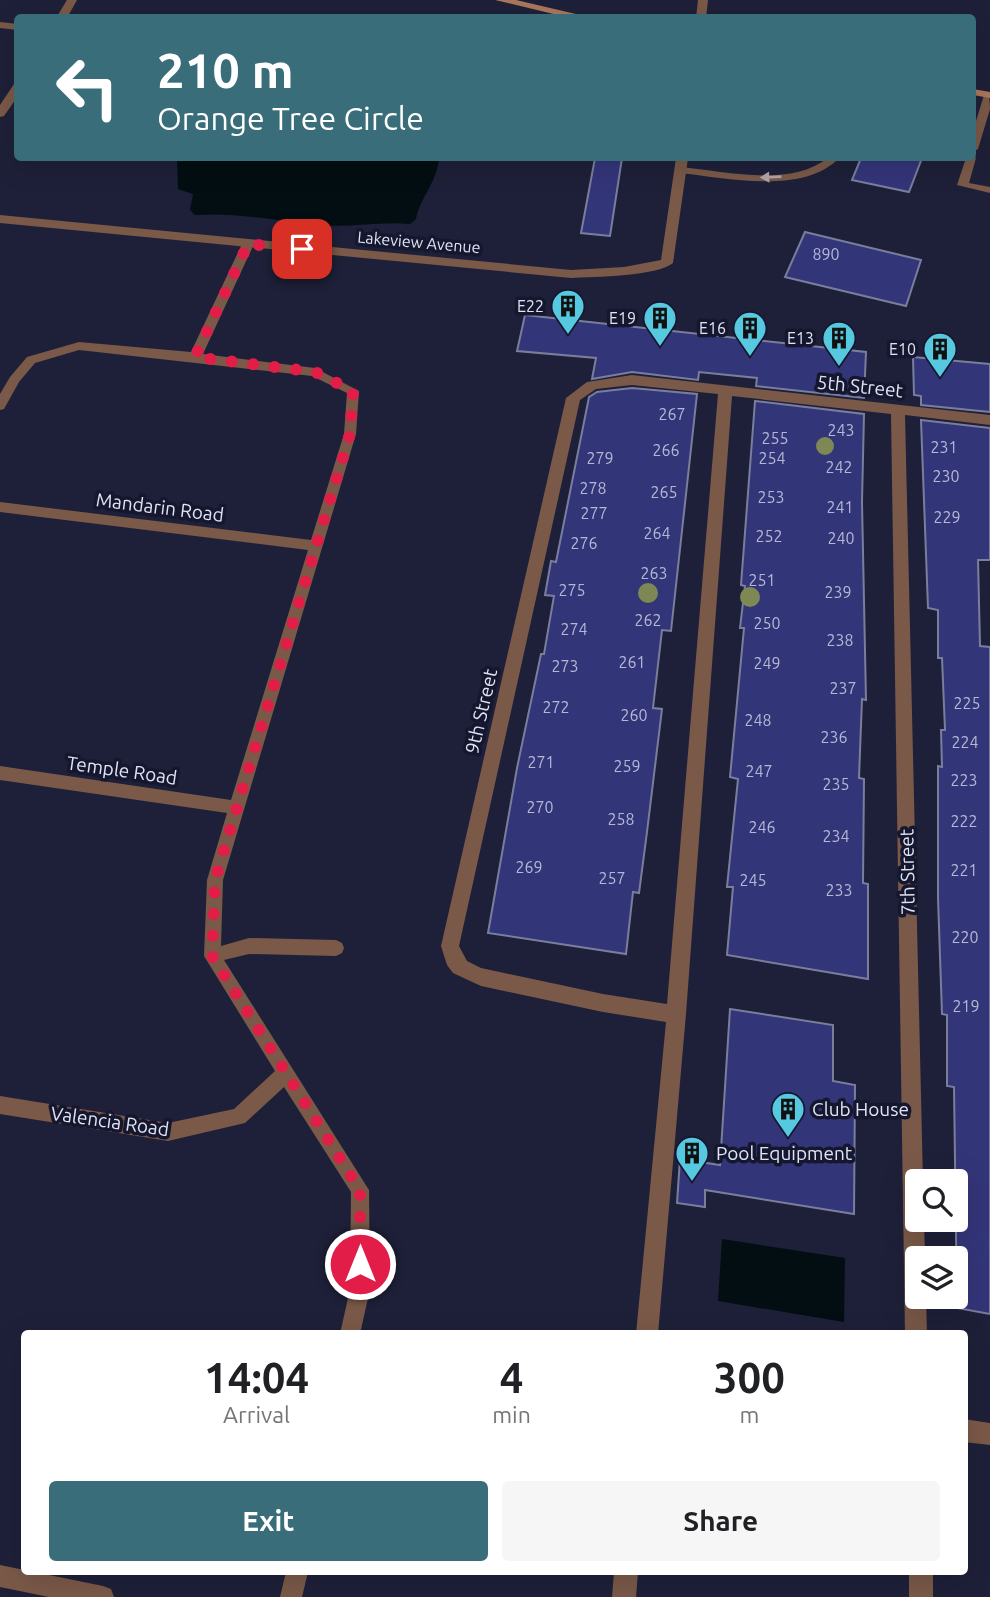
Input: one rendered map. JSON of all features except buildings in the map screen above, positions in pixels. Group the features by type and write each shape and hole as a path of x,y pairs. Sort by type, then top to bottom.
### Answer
{"main road":[{"path":"500,0 569,14"}],"street":[{"path":"0,114 14,92"},
{"name":"Lakeview Avenue","path":"0,219 571,274 624,271 667,263 681,164"},
{"name":"9th Street","path":"676,1014 603,1003 481,977 462,970 452,958 450,946 573,397 592,385 632,380 725,391"},
{"path":"647,1330 676,1014 725,391"},
{"name":"5th Street","path":"725,391 990,420"},
{"name":"7th Street","path":"898,410 916,1330"},
{"path":"968,1431 990,1434"},
{"path":"624,1597 626,1575"},
{"path":"921,1575 921,1597"}],"lane":[{"path":"976,139 989,95"},
{"path":"681,164 765,178 801,174 827,166 831,161"},
{"path":"970,161 963,185 990,190"},
{"path":"195,357 248,244"},
{"path":"0,406 14,380 31,360 79,346 315,372 353,391 350,434 215,880 212,956 360,1190 360,1289 351,1330"},
{"name":"Mandarin Road","path":"0,507 316,546"},
{"name":"Temple Road","path":"0,773 237,808"},
{"path":"212,956 249,946 336,948"},
{"name":"Valencia Road","path":"0,1105 168,1132 239,1117 286,1073"},
{"path":"292,1597 296,1575"},
{"path":"0,1576 103,1597"}],"shaded area":[{"path":"177,161 439,161 416,219 410,224 331,226 241,216 195,215 190,210 193,194 178,189"},
{"path":"722,1239 845,1258 844,1322 718,1301"}],"place":[{"name":"E22","path":"568,336"},
{"name":"E19","path":"660,348"},
{"name":"E16","path":"750,358"},
{"name":"E13","path":"839,368"},
{"name":"E10","path":"940,379"},
{"name":"Club House","path":"788,1139"},
{"name":"Pool Equipment","path":"692,1183"}],"route":[{"path":"302,249 248,244 195,357 315,372 353,391 350,434 215,880 212,956 360,1190 360,1264"}]}
